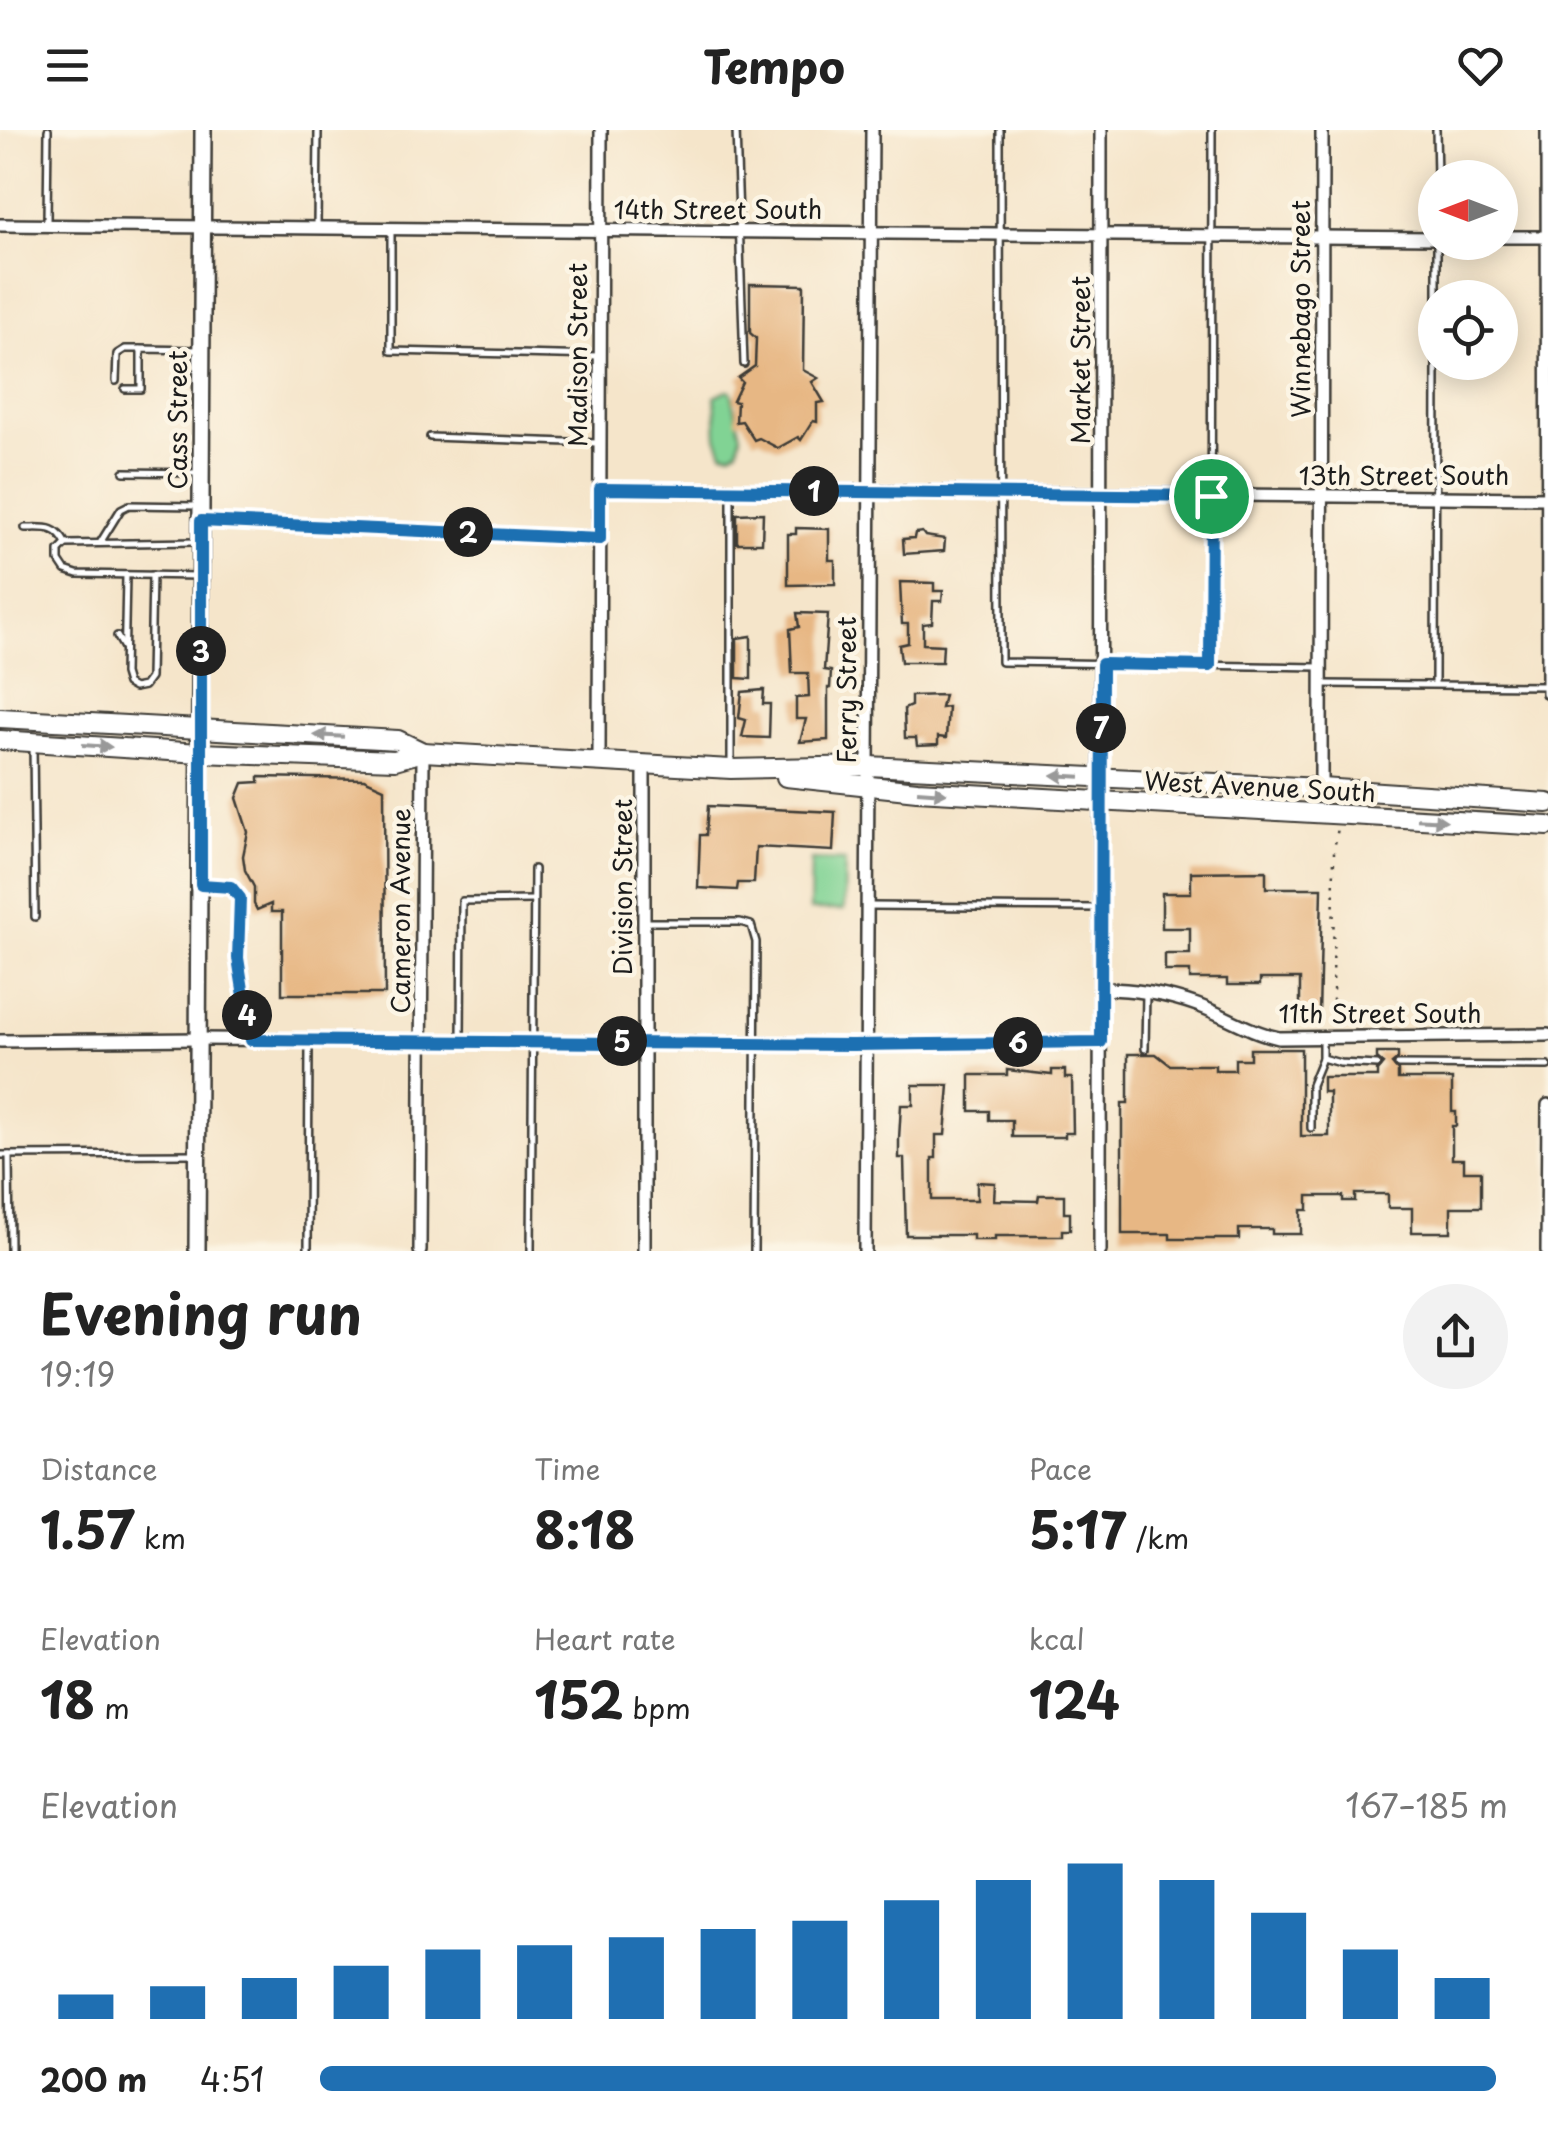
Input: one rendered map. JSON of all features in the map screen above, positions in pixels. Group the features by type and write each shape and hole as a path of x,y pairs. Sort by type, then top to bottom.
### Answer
{"main road":[{"name":"West Avenue South","path":"0,718 398,740 424,752"},
{"name":"West Avenue South","path":"0,740 395,760 424,752 732,768 868,766 1548,803"},
{"name":"West Avenue South","path":"732,768 868,787 1548,826"}],"street":[{"name":"Cass Street","path":"197,1251 203,130"},
{"name":"Madison Street","path":"599,760 601,130"},
{"name":"Ferry Street","path":"865,1251 872,130"},
{"name":"Market Street","path":"1100,1251 1102,130"},
{"name":"Winnebago Street","path":"1321,788 1322,130"},
{"path":"1547,130 1548,689"},
{"name":"14th Street South","path":"0,224 1418,240"},
{"path":"1518,238 1547,237"},
{"name":"13th Street South","path":"600,489 1547,498"},
{"path":"201,514 600,539"},
{"name":"Cameron Avenue","path":"420,1251 424,752"},
{"name":"Division Street","path":"644,764 644,1251"},
{"name":"11th Street South","path":"1101,989 1146,992 1198,1006 1257,1033 1279,1038 1548,1035"},
{"path":"0,1041 1101,1042"},
{"path":"1547,1251 1548,1105"}],"lane":[{"path":"47,226 48,130"},
{"path":"317,227 318,130"},
{"path":"736,130 744,364"},
{"path":"1000,130 1001,662 1322,666"},
{"path":"1210,666 1212,130"},
{"path":"1436,130 1437,160"},
{"path":"391,228 391,351 599,356"},
{"path":"116,381 117,354 125,349 203,350"},
{"path":"125,389 141,389 141,349"},
{"path":"1435,684 1436,380"},
{"path":"430,438 600,443"},
{"path":"124,472 202,474"},
{"path":"731,490 732,768"},
{"path":"100,543 122,508 129,504 201,514"},
{"path":"25,528 53,528 66,544"},
{"path":"201,542 66,544 59,551 65,570 77,574 201,576"},
{"path":"126,574 124,648 127,684 134,688 144,686 150,678 152,575"},
{"path":"118,624 125,617"},
{"path":"118,636 124,648"},
{"path":"1322,684 1548,689"},
{"path":"33,742 35,917"},
{"path":"531,1251 534,870"},
{"path":"201,885 231,887 240,898 238,958 251,1040"},
{"path":"461,1041 462,901 533,900"},
{"path":"867,906 1101,908"},
{"path":"644,922 751,925 756,942 754,1251"},
{"path":"1145,1049 1146,992"},
{"path":"1311,1128 1311,1085 1322,1058 1322,1037"},
{"path":"308,1251 309,1040"},
{"path":"1322,1058 1340,1063 1377,1064"},
{"path":"1398,1064 1548,1066"},
{"path":"0,1155 198,1154"},
{"path":"8,1155 10,1251"}],"path":[{"path":"1333,1001 1334,849 1339,822"}],"green space":[{"path":"731,391 741,435 738,449 732,453 723,452 717,437 715,396"},
{"path":"811,860 845,861 844,910 810,910"}],"building":[{"path":"750,284 804,285 803,370 818,378 812,382 824,402 817,403 817,422 813,421 801,440 798,437 778,448 759,438 754,440 742,421 736,422 737,402 733,401 742,382 738,378 755,366"},
{"path":"763,513 762,543 737,543 737,514"},
{"path":"796,528 829,529 829,560 835,560 835,584 788,585 788,534 796,534"},
{"path":"922,532 945,539 944,551 904,554 903,539"},
{"path":"900,582 934,583 934,591 943,591 942,601 933,601 932,623 923,624 923,644 943,645 942,662 901,662 899,645 908,643 908,624 902,624"},
{"path":"797,613 828,614 824,670 831,671 828,740 800,742 806,719 796,719 796,698 809,697 808,673 792,673 790,629 799,627"},
{"path":"751,636 751,679 737,678 737,638"},
{"path":"764,690 763,704 770,704 769,738 742,737 746,720 739,718 742,692"},
{"path":"944,695 941,708 948,707 946,738 938,737 938,745 917,746 916,738 905,738 904,709 911,706 911,696"},
{"path":"259,777 364,779 384,788 385,994 282,994 282,912 271,912 271,904 257,910 243,856 248,832 237,798 243,783 259,782"},
{"path":"708,806 835,812 833,851 756,847 754,883 738,883 737,890 698,888 700,835 706,835"},
{"path":"1266,871 1266,888 1322,888 1319,1016 1300,1016 1300,979 1260,979 1260,985 1227,985 1227,979 1190,979 1190,971 1165,971 1165,954 1190,954 1190,928 1162,928 1162,893 1191,893 1191,872"},
{"path":"1250,1049 1301,1049 1301,1136 1329,1136 1329,1092 1323,1092 1323,1077 1377,1077 1383,1064 1377,1053 1398,1053 1392,1064 1398,1079 1452,1079 1456,1126 1452,1126 1452,1159 1464,1159 1464,1171 1481,1171 1481,1207 1451,1207 1451,1232 1412,1232 1412,1208 1388,1208 1388,1194 1355,1194 1355,1201 1343,1201 1343,1196 1308,1196 1308,1210 1301,1210 1301,1234 1239,1229 1239,1239 1170,1239 1170,1234 1122,1234 1122,1103 1128,1103 1128,1054 1156,1054 1170,1065 1215,1065 1215,1070 1235,1070 1235,1059 1250,1059"},
{"path":"1007,1070 1052,1075 1052,1070 1065,1070 1065,1078 1072,1078 1073,1133 1065,1133 1065,1137 1012,1137 1012,1120 989,1120 989,1111 970,1111 970,1075 1007,1075"},
{"path":"913,1085 949,1085 945,1135 936,1135 936,1158 932,1158 932,1200 977,1200 977,1182 995,1183 994,1200 1038,1201 1039,1195 1064,1195 1064,1213 1070,1213 1070,1230 1062,1230 1062,1236 995,1236 995,1240 973,1240 973,1235 906,1235 904,1158 899,1158 899,1139 901,1105 913,1105"}],"route":[{"path":"600,489 1211,496 1210,666 1102,664 1101,1042 852,1045 251,1040 240,985 240,898 231,887 201,885 201,521 600,539 600,489"}]}
